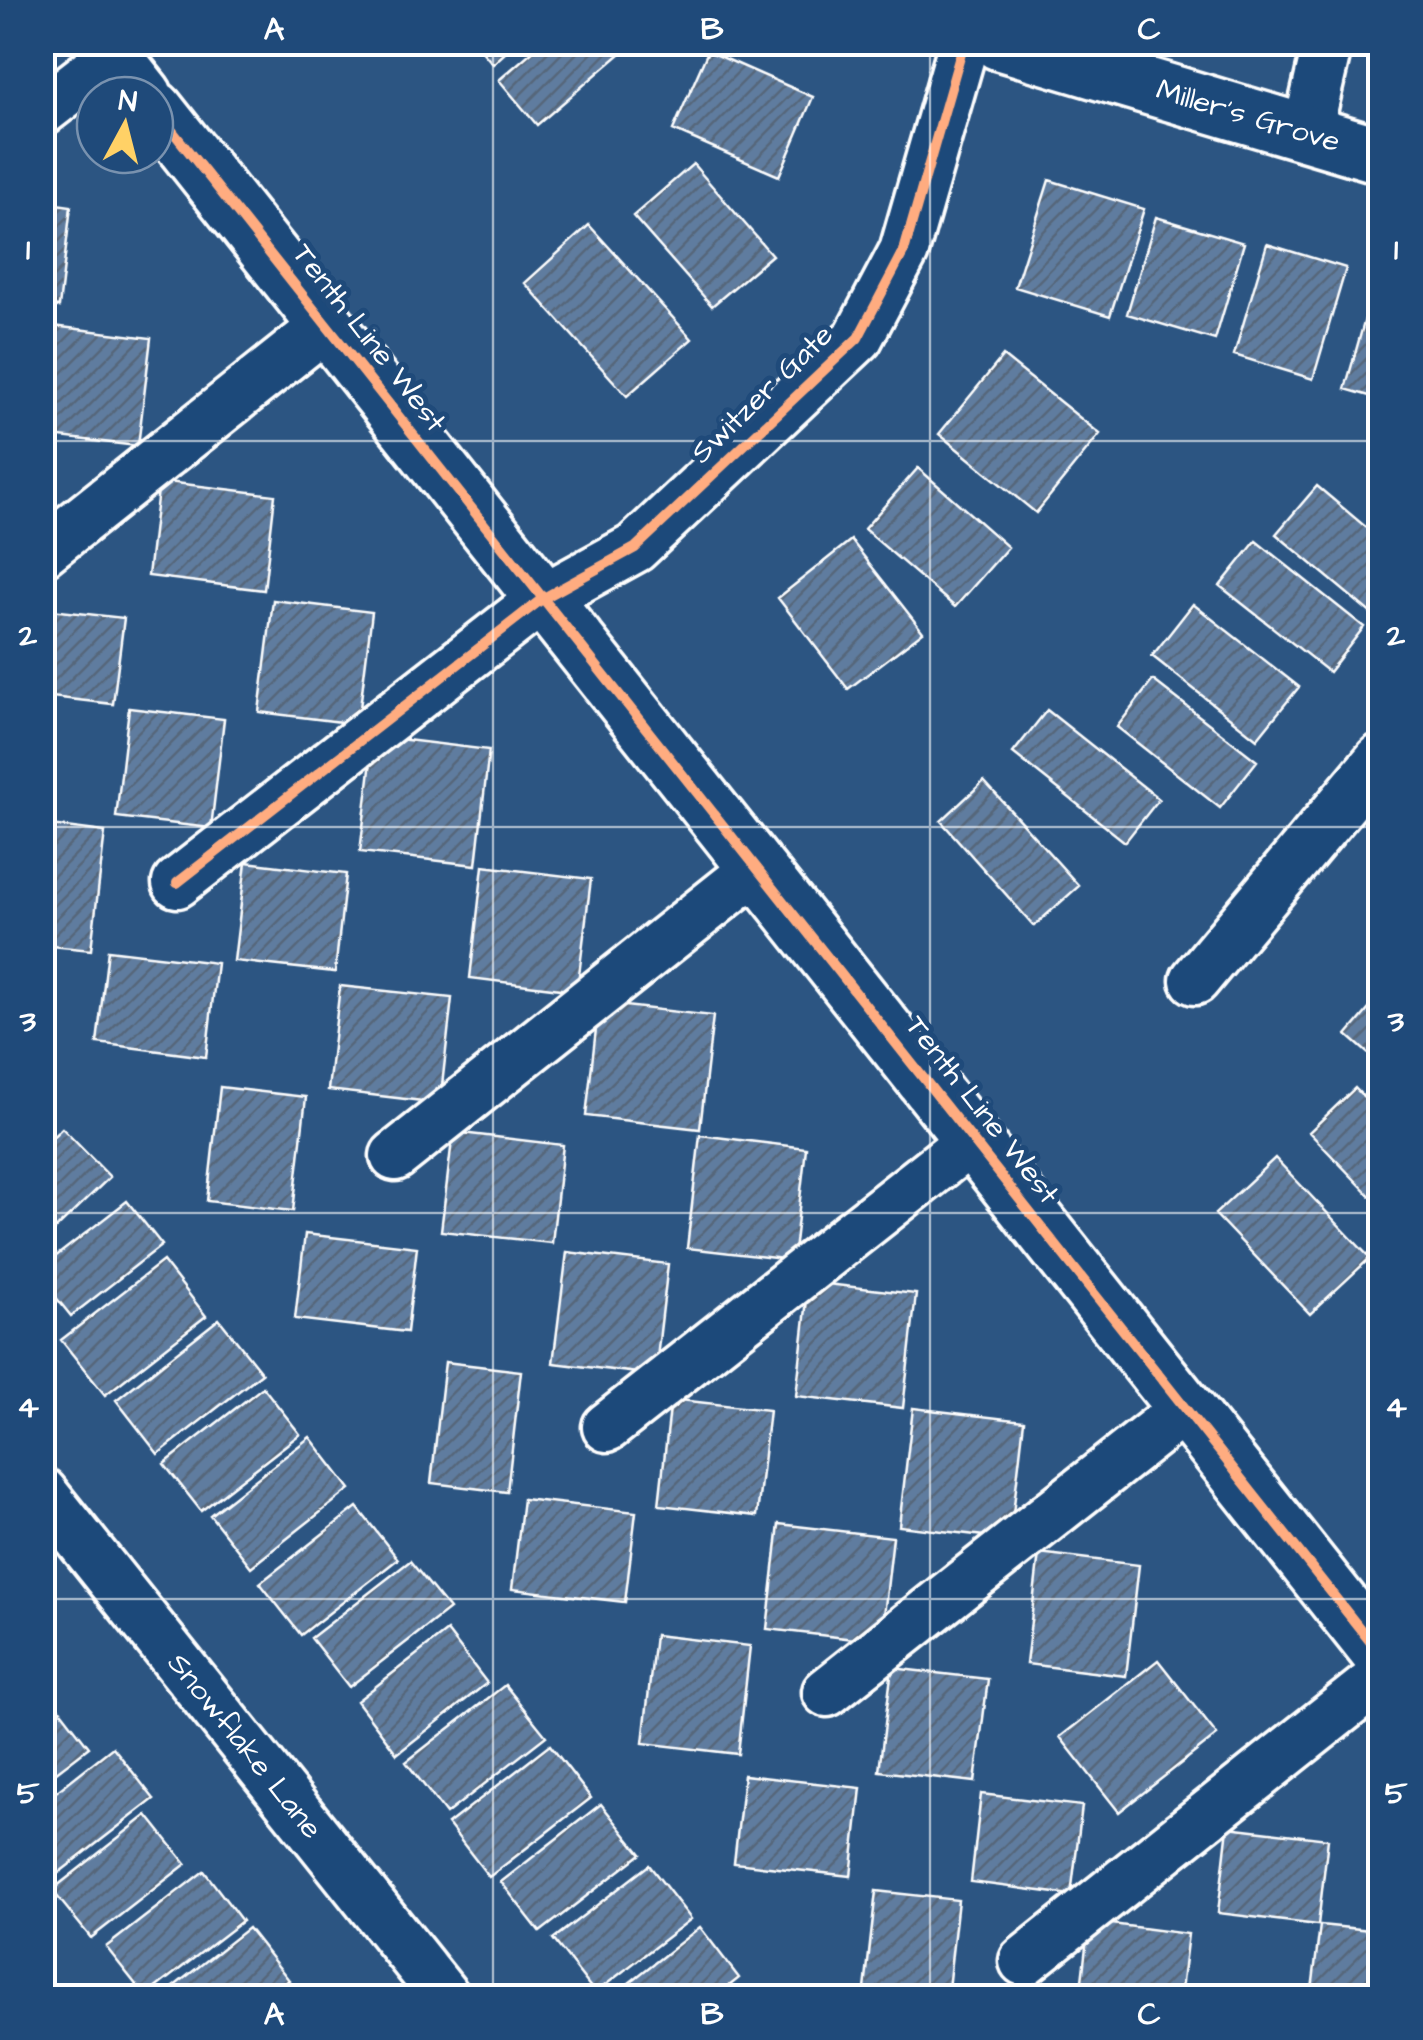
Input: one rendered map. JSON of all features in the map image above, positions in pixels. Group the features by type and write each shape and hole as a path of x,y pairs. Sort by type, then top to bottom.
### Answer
{"street":[{"name":"Switzer Gate","path":"542,599 635,548 858,338 904,251 964,42"},
{"name":"Miller's Grove","path":"999,42 1380,155"},
{"path":"1307,132 1328,42"},
{"path":"42,111 120,65"},
{"name":"Tenth Line West","path":"175,134 1380,1654"},
{"name":"Tenth Line West","path":"42,552 327,325"},
{"path":"177,884 542,599"},
{"path":"1195,980 1380,758"},
{"path":"396,1156 756,868"},
{"name":"Tenth Line West","path":"607,1427 973,1139"},
{"path":"827,1692 1186,1408"},
{"name":"Snowflake Lane","path":"42,1492 446,1998"},
{"path":"1024,1961 1380,1678"}],"building":[{"path":"474,42 517,42 493,64"},
{"path":"543,42 634,42 537,125 499,80"},
{"path":"708,51 813,97 779,176 673,130"},
{"path":"693,164 772,255 712,306 633,216"},
{"path":"1049,180 1144,209 1110,316 1015,287"},
{"path":"42,202 71,206 59,307 42,305"},
{"path":"1156,217 1244,243 1215,340 1127,314"},
{"path":"589,225 692,339 627,396 525,283"},
{"path":"1267,244 1346,268 1313,379 1234,355"},
{"path":"1373,291 1380,293 1380,399 1345,389"},
{"path":"45,325 151,338 138,446 42,435"},
{"path":"1003,356 1100,434 1036,513 939,434"},
{"path":"918,468 1008,547 955,607 864,529"},
{"path":"159,481 275,495 264,590 148,576"},
{"path":"1317,486 1380,539 1380,605 1373,615 1276,534"},
{"path":"851,540 923,632 848,689 778,598"},
{"path":"1256,541 1364,627 1329,672 1220,586"},
{"path":"273,600 372,612 358,724 259,712"},
{"path":"1193,604 1299,687 1257,739 1152,656"},
{"path":"42,609 124,618 113,704 42,696"},
{"path":"1153,680 1257,761 1220,808 1117,727"},
{"path":"129,708 224,719 211,828 116,817"},
{"path":"1047,710 1159,799 1125,842 1013,753"},
{"path":"374,736 489,750 476,865 360,852"},
{"path":"984,781 1079,886 1034,926 941,821"},
{"path":"42,824 105,832 91,950 42,945"},
{"path":"246,862 346,874 335,972 234,961"},
{"path":"483,866 591,879 577,991 470,978"},
{"path":"108,950 217,963 206,1057 97,1043"},
{"path":"340,986 452,998 440,1103 328,1090"},
{"path":"1380,996 1380,1064 1347,1035"},
{"path":"599,1003 713,1016 700,1129 586,1116"},
{"path":"220,1087 306,1097 293,1211 207,1201"},
{"path":"1355,1088 1380,1114 1380,1206 1309,1132"},
{"path":"62,1128 110,1177 42,1242 42,1147"},
{"path":"453,1132 563,1145 552,1243 441,1231"},
{"path":"700,1135 806,1148 793,1260 687,1248"},
{"path":"1275,1158 1370,1258 1310,1314 1215,1214"},
{"path":"127,1201 162,1245 71,1316 42,1280 42,1267"},
{"path":"305,1234 417,1247 407,1332 295,1319"},
{"path":"567,1252 668,1264 655,1375 553,1363"},
{"path":"163,1261 206,1316 105,1395 61,1340"},
{"path":"809,1282 916,1294 903,1408 796,1396"},
{"path":"219,1319 262,1373 158,1454 116,1400"},
{"path":"445,1362 521,1371 507,1492 431,1483"},
{"path":"263,1387 300,1434 201,1511 164,1464"},
{"path":"671,1399 769,1410 757,1516 659,1505"},
{"path":"913,1408 1024,1421 1010,1539 899,1526"},
{"path":"310,1437 350,1489 251,1567 210,1515"},
{"path":"523,1499 636,1512 625,1602 512,1589"},
{"path":"357,1507 398,1559 301,1635 260,1583"},
{"path":"779,1524 893,1537 881,1642 767,1629"},
{"path":"1039,1553 1139,1565 1126,1676 1026,1664"},
{"path":"410,1561 449,1609 349,1687 311,1638"},
{"path":"447,1631 487,1683 397,1754 357,1701"},
{"path":"655,1635 750,1646 738,1754 643,1743"},
{"path":"1158,1660 1217,1735 1119,1812 1060,1737"},
{"path":"42,1662 56,1679 42,1690"},
{"path":"892,1668 988,1679 975,1782 879,1771"},
{"path":"505,1685 546,1736 446,1814 406,1762"},
{"path":"48,1694 89,1747 42,1783 42,1699"},
{"path":"550,1745 591,1798 489,1877 448,1824"},
{"path":"113,1747 154,1799 47,1882 42,1876 42,1803"},
{"path":"744,1775 861,1788 851,1876 734,1863"},
{"path":"981,1794 1082,1806 1071,1895 971,1882"},
{"path":"601,1804 641,1854 540,1932 501,1882"},
{"path":"147,1815 186,1864 91,1938 52,1890"},
{"path":"1228,1827 1328,1839 1318,1925 1218,1913"},
{"path":"649,1865 691,1919 595,1993 553,1939"},
{"path":"204,1871 242,1921 145,1996 106,1947"},
{"path":"876,1891 958,1900 947,1998 864,1998"},
{"path":"1089,1921 1188,1934 1180,1998 1080,1998"},
{"path":"1320,1925 1380,1931 1380,1998 1311,1998"},
{"path":"700,1927 739,1978 714,1998 610,1998"},
{"path":"248,1928 289,1980 267,1998 159,1998"}],"cycle path":[{"path":"177,883 542,599 635,548 858,338 904,251 964,42"},
{"path":"175,134 1380,1654"}]}
